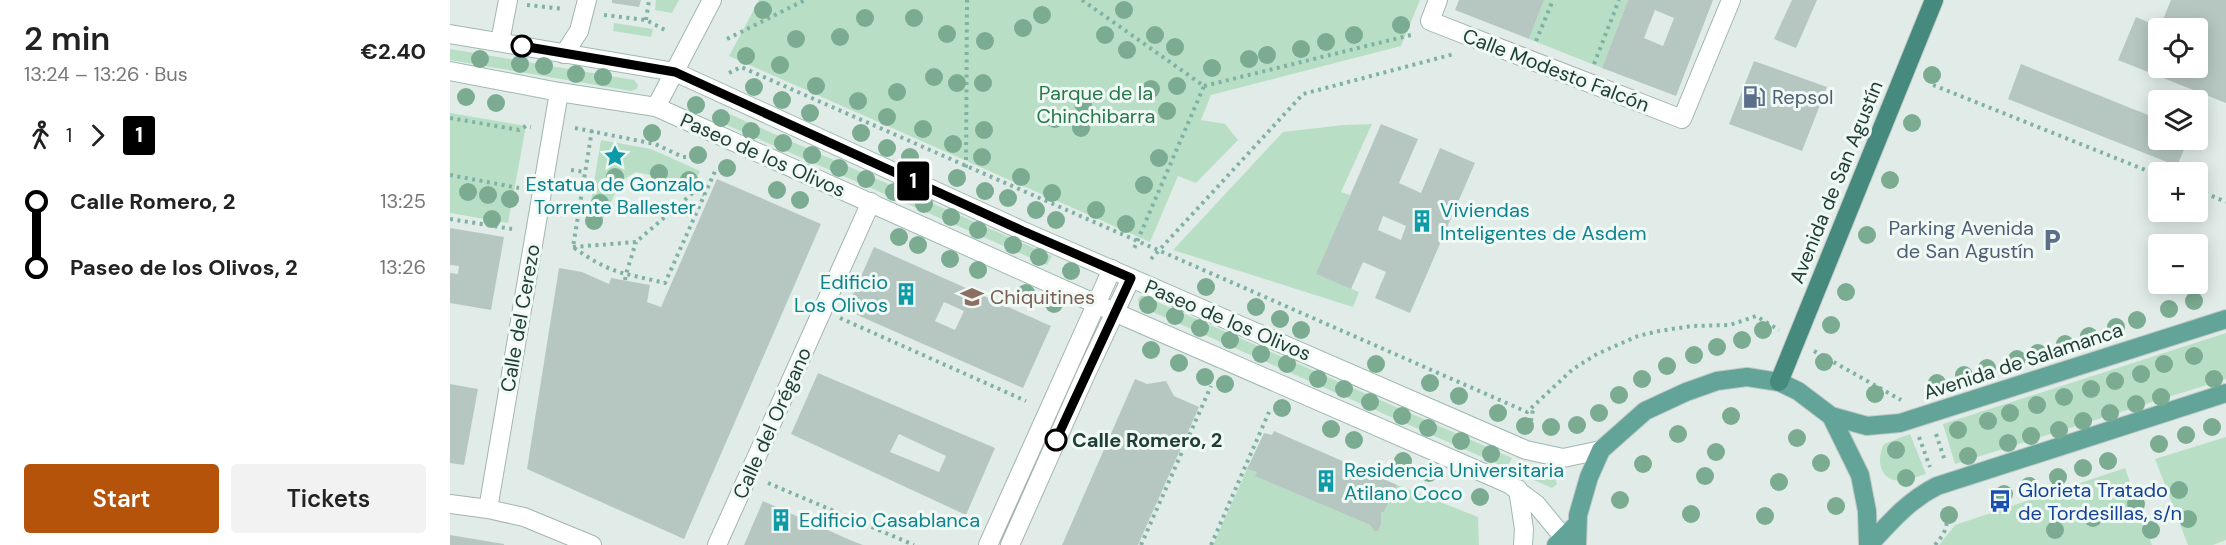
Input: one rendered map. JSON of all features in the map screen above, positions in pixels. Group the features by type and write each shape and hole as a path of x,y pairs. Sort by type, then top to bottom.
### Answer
{"highway":[{"name":"Avenida de San Agustín","path":"1779,382 1934,0"}],"main road":[{"path":"500,42 508,0"},
{"path":"564,54 579,31 587,0"},
{"path":"656,107 712,0"},
{"path":"1430,21 1438,0"},
{"name":"Calle Modesto Falcón","path":"1430,21 1682,119 1731,0"},
{"name":"Paseo de los Olivos","path":"450,34 675,72 1023,231 1526,450 1563,458 1601,450"},
{"name":"Paseo de los Olivos","path":"450,70 559,92 656,107 1114,312 1518,489 1536,504 1569,539"},
{"name":"Calle del Cerezo","path":"488,509 559,92"},
{"name":"Calle del Orégano","path":"717,545 871,202"},
{"path":"988,545 1112,269"},
{"path":"1010,545 1131,278"},
{"name":"Avenida de Salamanca","path":"1831,416 1867,426 1900,423 2226,319"},
{"path":"1569,539 1589,477 1601,450 1646,411 1686,392 1717,381 1747,377 1779,382 1798,391 1831,416 1860,476 1867,510 1869,545"},
{"path":"1869,545 1895,515 1922,494 1937,486 2226,393"},
{"path":"1518,489 1524,529 1523,545"},
{"path":"450,504 524,517 592,545"}],"path":[{"path":"646,20 649,0"},
{"path":"727,39 805,0"},
{"path":"962,174 966,166 967,0"},
{"path":"1082,0 1204,86 1415,35 1430,21"},
{"path":"1530,59 1553,0"},
{"path":"1587,81 1619,0"},
{"path":"526,4 565,10"},
{"path":"603,15 646,20 667,31"},
{"path":"1151,259 1303,94 1453,55 1467,35"},
{"path":"726,80 729,74 741,67 1527,412 1533,409 1573,369 1597,354 1638,336 1692,326 1730,325 1756,316 1772,326"},
{"path":"1932,85 2148,171"},
{"path":"1133,251 1204,86"},
{"path":"450,118 519,130 526,126 536,127"},
{"path":"571,128 592,130 655,144 683,157 691,157 698,145"},
{"path":"573,247 592,130"},
{"path":"573,247 612,271 665,283 716,168"},
{"path":"571,170 585,172"},
{"path":"450,175 519,188"},
{"path":"625,280 636,242 695,191 704,195"},
{"path":"2208,194 2226,202"},
{"path":"450,219 512,229"},
{"path":"573,247 636,242"},
{"path":"837,317 1026,401"},
{"path":"1819,354 1901,400 1908,400"},
{"path":"1141,545 1211,386"},
{"path":"1532,421 1533,409"},
{"path":"1211,545 1269,412"},
{"path":"1934,428 1946,466"},
{"path":"1917,432 1932,471"},
{"path":"765,482 914,545"},
{"path":"1935,545 1946,532 1947,519 1944,507"}],"green space":[{"path":"656,0 679,0 672,13 655,10"},
{"name":"Parque de la Chinchibarra","path":"759,0 1420,0 1401,46 1211,95 1201,120 1225,124 1238,140 1196,183 1178,176 1150,242 729,56"},
{"path":"1544,0 1628,0 1602,68 1529,39"},
{"path":"614,23 653,29 651,37 613,31"},
{"path":"450,49 634,80 638,85 637,89 631,91 450,60"},
{"path":"450,113 526,126 508,223 450,213"},
{"path":"727,113 1052,256 1047,265 722,123"},
{"path":"1372,124 1341,192 1350,195 1317,274 1359,292 1353,307 1173,250 1283,132"},
{"path":"601,140 651,149 700,171 694,185 636,172 621,181 599,227 587,225"},
{"path":"1141,296 1512,458 1507,468 1139,306 1138,299"},
{"path":"2226,333 2226,379 1955,464 1943,424"},
{"path":"1910,434 1926,474 1903,480 1889,478 1882,470 1880,463 1881,450 1884,444"},
{"path":"2226,437 2226,540 2213,545 2188,545 2155,459"},
{"path":"1527,465 1555,478 1557,484 1552,488 1522,475"},
{"path":"2125,468 2152,545 1939,545 1955,525"},
{"path":"1247,469 1257,472 1256,476 1370,525 1374,531 1378,531 1381,525 1381,512 1384,512 1397,485 1478,517 1479,545 1213,545"}],"building":[{"path":"612,0 641,0 639,7 612,3"},
{"path":"1459,0 1544,0 1529,39 1455,10"},
{"path":"1628,0 1713,0 1676,96 1602,68","holes":["1655,10 1674,18 1663,46 1644,38"]},
{"path":"1792,0 1817,0 1796,48 1774,39"},
{"path":"2171,0 2226,0 2226,103 2208,96 2208,90 2193,90 2163,78 2208,78 2208,18 2164,18"},
{"path":"2136,17 2148,22 2148,72 2118,60"},
{"path":"1754,61 1827,87 1802,151 1729,124"},
{"path":"2021,64 2148,115 2148,150 2184,150 2179,162 2167,162 2008,99"},
{"name":"Viviendas Inteligentes de Asdem","path":"1381,124 1418,139 1399,183 1421,193 1440,148 1475,163 1410,313 1375,298 1386,272 1363,262 1351,289 1316,274","holes":["1383,216 1406,226 1401,240 1378,230"]},
{"path":"717,179 821,224 684,539 527,469 559,268 582,272 609,284 611,278 650,285 647,302 661,307"},
{"path":"450,228 504,237 491,310 450,303 450,273 458,274 459,266 450,265"},
{"path":"874,247 1051,326 1023,388 846,310","holes":["944,302 964,311 955,330 935,321"]},
{"path":"818,373 995,448 966,515 791,434","holes":["899,434 946,456 939,472 890,452"]},
{"path":"1135,379 1147,384 1166,381 1174,396 1199,407 1138,545 1062,545"},
{"path":"450,384 478,389 464,465 450,463"},
{"name":"Residencia Universitaria Atilano Coco","path":"1274,431 1397,485 1384,512 1381,512 1381,525 1378,531 1374,531 1370,525 1255,476 1257,472 1247,469 1264,433 1272,435"},
{"name":"Edificio Casablanca","path":"763,501 850,540 863,545 744,545"},
{"path":"450,535 504,544 504,545 450,545"}],"bus line":[{"name":"1","path":"522,46 675,72 1131,278 1056,440"}],"place":[{"name":"Repsol","path":"1754,97"},
{"name":"Estatua de Gonzalo Torrente Ballester","path":"615,156"},
{"name":"Viviendas Inteligentes de Asdem","path":"1422,221"},
{"name":"Parking Avenida de San Agustín","path":"2052,240"},
{"name":"Edificio Los Olivos","path":"906,294"},
{"name":"Chiquitines","path":"972,297"},
{"name":"Calle Romero, 2","path":"1056,440"},
{"name":"Residencia Universitaria Atilano Coco","path":"1326,481"},
{"name":"Glorieta Tratado de Tordesillas, s/n","path":"2000,501"},
{"name":"Edificio Casablanca","path":"781,520"}]}
